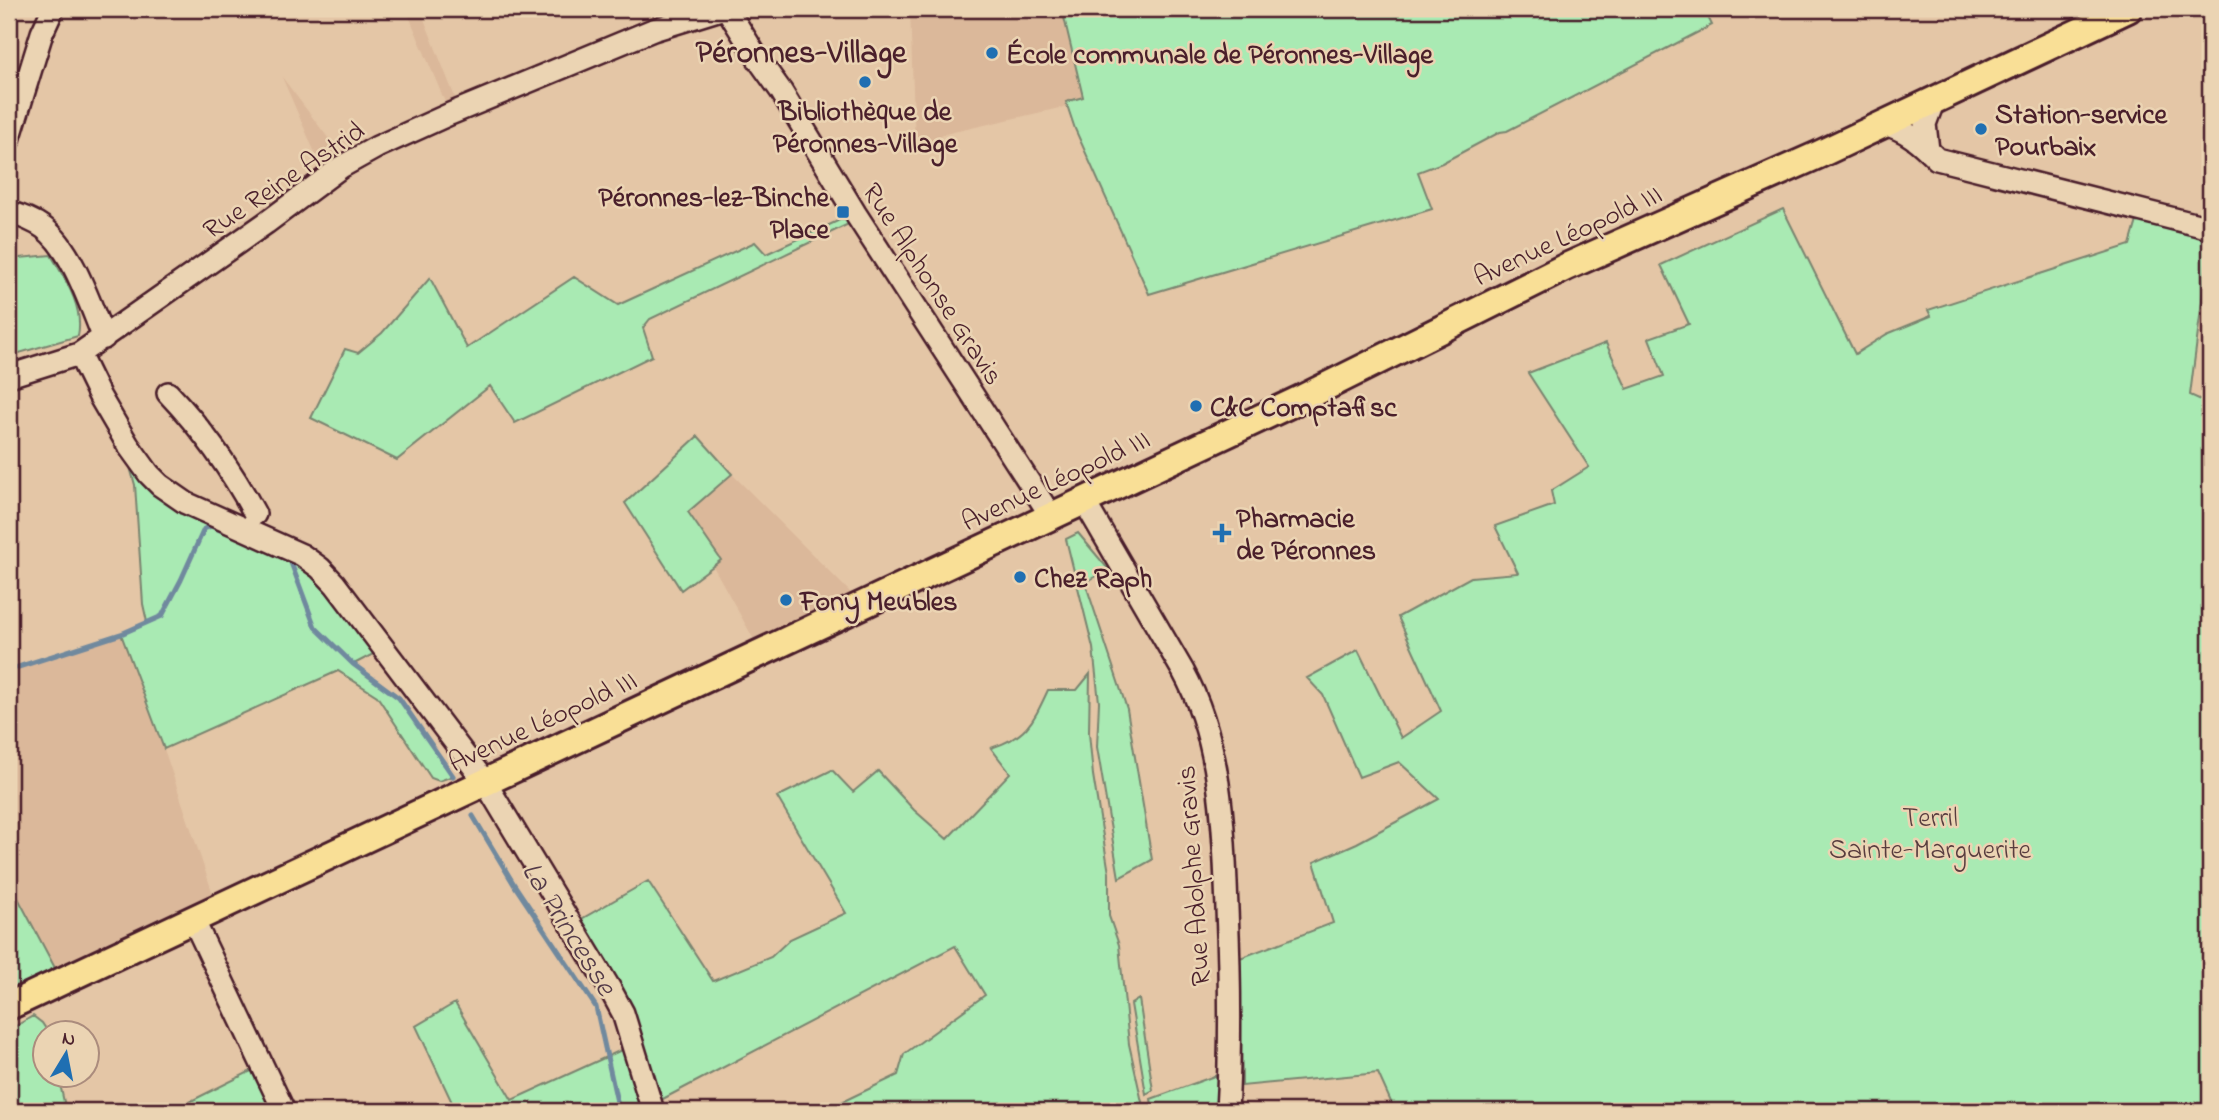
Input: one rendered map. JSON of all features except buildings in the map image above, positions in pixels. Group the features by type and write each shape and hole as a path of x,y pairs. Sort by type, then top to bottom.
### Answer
{"main road":[{"name":"Avenue Léopold III","path":"9,1006 1303,398 1566,267 1884,124 2128,9"}],"street":[{"path":"9,140 52,9"},
{"name":"Rue Reine Astrid","path":"9,376 79,354 347,163 450,114 640,36 721,9"},
{"name":"Rue Alphonse Gravis","path":"727,9 1051,516"},
{"path":"1928,149 1925,124 1934,100"},
{"path":"1884,124 1907,132 1937,159 2210,228"},
{"path":"9,212 45,229 57,242 77,275 104,338"},
{"path":"79,354 106,407 149,474 186,503 292,550 320,568 385,648 485,782 618,1002 653,1111"},
{"path":"168,393 196,423 233,473 255,514"},
{"name":"Rue Adolphe Gravis","path":"1084,501 1183,671 1206,721 1222,820 1225,860 1230,1056 1227,1111"},
{"path":"193,919 284,1111"}],"shaded area":[{"path":"406,9 420,9 460,110 450,114"},
{"path":"643,9 721,9 653,30"},
{"name":"École communale de Péronnes-Village","path":"910,9 1062,9 1083,97 1066,102 1068,106 945,134 918,149 915,144"},
{"path":"282,77 347,163 326,178"},
{"path":"732,474 864,606 762,654 713,566 720,560 688,512"},
{"path":"121,634 164,749 218,909 63,983 9,881 9,670"}],"green space":[{"path":"1062,9 1704,9 1712,25 1507,131 1418,172 1432,209 1149,294 1075,129 1066,102 1083,97"},
{"name":"Terril Sainte-Marguerite","path":"1783,209 1855,354 1887,334 1931,316 1928,310 2130,245 2137,221 2210,238 2190,395 2210,404 2210,1111 1395,1111 1378,1073 1242,1086 1240,958 1333,923 1314,862 1357,843 1439,799 1399,762 1359,777 1323,695 1307,678 1358,650 1401,738 1441,711 1398,617 1471,577 1518,573 1495,526 1554,505 1551,491 1589,467 1528,373 1606,343 1627,389 1664,376 1649,338 1689,324 1661,265"},
{"path":"855,213 859,219 650,319 643,328 652,356 515,423 490,386 397,460 311,418 345,349 358,353 382,333 430,278 467,348 574,277 618,305 755,242 766,254"},
{"path":"51,255 76,304 78,336 9,356 9,259"},
{"path":"120,431 149,474 292,550 385,648 354,664 399,698 453,776 439,781 431,778 377,696 338,671 164,749 121,634 147,622 143,604 135,485"},
{"path":"698,436 732,474 688,512 721,560 681,590 625,503"},
{"path":"1078,533 1109,570 1085,582 1127,709 1152,860 1119,878 1097,747 1099,702 1093,648 1066,539"},
{"path":"1090,674 1089,733 1109,873 1109,916 1119,945 1129,1044 1144,1111 823,1111 898,1075 904,1054 985,995 955,946 657,1102 578,921 648,881 713,981 771,957 790,939 846,913 777,797 832,770 853,792 878,771 914,810 947,839 1010,773 991,748 1013,739 1027,727 1048,690 1077,690"},
{"path":"9,881 63,983 9,1008"},
{"path":"1139,999 1153,1090 1146,1094 1131,1004"},
{"path":"455,1003 512,1100 626,1048 646,1111 456,1111 416,1026"},
{"path":"33,1016 36,1018 32,1018 32,1088 61,1088 66,1111 16,1111 9,1085 9,1030"},
{"path":"259,1067 279,1111 171,1111"},
{"path":"1220,1074 1217,1111 1153,1111 1151,1099"}],"waterway":[{"name":"La Princesse","path":"9,670 121,634 162,616 204,529 211,526 220,530"},
{"name":"La Princesse","path":"287,558 315,627 353,664 399,698 453,776"},
{"name":"La Princesse","path":"473,816 515,886 596,1007 619,1111"}],"place":[{"name":"École communale de Péronnes-Village","path":"992,53"},
{"name":"Bibliothèque de Péronnes-Village","path":"865,82"},
{"name":"Station-service Pourbaix","path":"1981,129"},
{"name":"Péronnes-lez-Binche Place","path":"843,212"},
{"name":"C&C Comptafisc","path":"1196,406"},
{"name":"Pharmacie de Péronnes","path":"1222,533"},
{"name":"Chez Raph","path":"1020,577"},
{"name":"Fony Meubles","path":"786,600"}],"district":[{"name":"Péronnes-Village","path":"801,51"}]}
